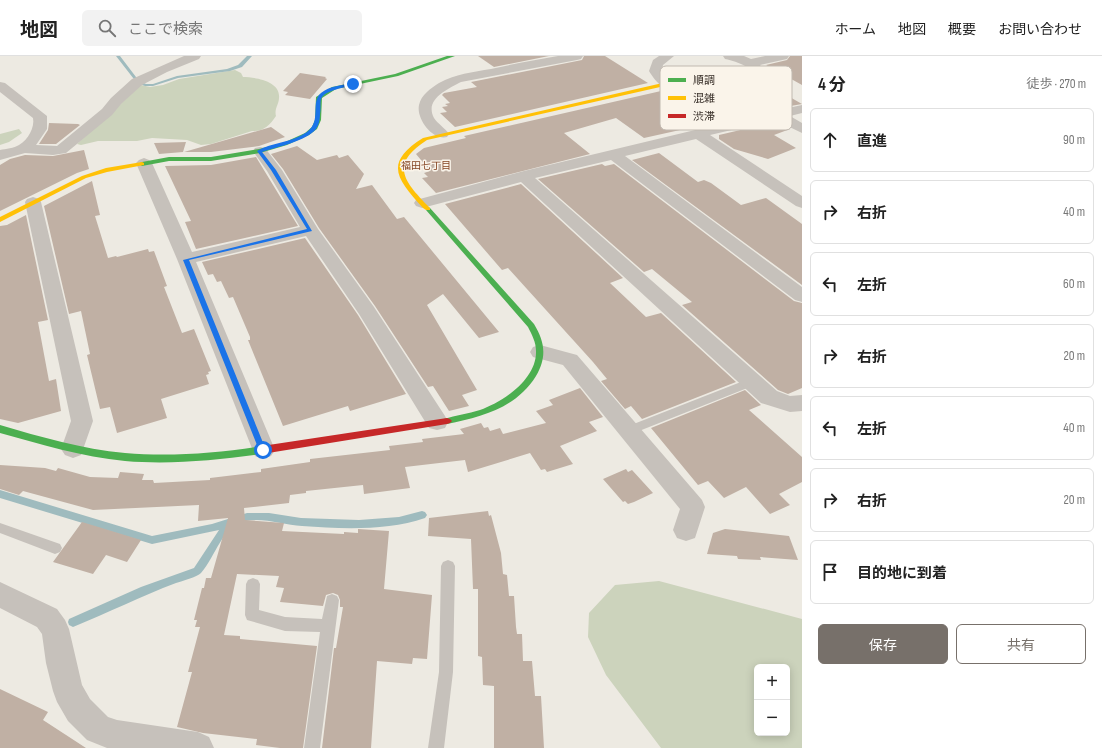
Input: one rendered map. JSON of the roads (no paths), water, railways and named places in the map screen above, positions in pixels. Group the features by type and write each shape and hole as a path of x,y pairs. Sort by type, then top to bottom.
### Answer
{"street":[{"path":"0,155 25,148 53,151 61,150 107,112 136,82 196,56"},
{"path":"0,220 84,177 106,170 169,159 211,160 260,151 300,137 315,128 318,120 319,98 334,88 396,75 452,56"},
{"path":"442,134 428,118 425,109 429,97 440,86 457,79 577,56"},
{"path":"660,76 655,71 657,63 668,56"},
{"path":"729,56 754,66"},
{"path":"750,63 784,56"},
{"path":"0,86 40,116 42,123 39,130 25,148"},
{"path":"0,429 73,449 142,458 211,457 437,422 484,412 503,404 520,392 530,378 537,365 540,352 538,341 531,326 422,203 401,176 400,167 405,155 424,138 660,86"},
{"path":"792,112 802,109"},
{"path":"792,123 802,129"},
{"path":"422,203 524,176 715,130"},
{"path":"698,134 802,203"},
{"path":"260,151 274,170 310,230 367,310 437,422"},
{"path":"613,154 802,296"},
{"path":"144,163 186,260 263,450"},
{"path":"524,176 769,397 790,404 802,403"},
{"path":"33,202 82,421 73,449"},
{"path":"186,260 310,230"},
{"path":"540,352 570,360 630,430 693,507 686,530"},
{"path":"0,594 48,618 55,628 60,663 68,691 79,710 98,729 117,736 198,748"}],"lane":[{"path":"630,430 751,382"},
{"path":"0,528 55,548"},
{"path":"436,748 446,672 448,566"},
{"path":"253,584 252,616 285,624 328,626"},
{"path":"312,748 332,600"}],"waterway":[{"path":"118,56 137,80"},
{"path":"139,82 145,85 153,85 177,77 228,70 240,66 250,56"},
{"path":"0,494 152,540 212,528 247,517 269,517 301,522 359,524 399,521 422,515"},
{"path":"73,622 145,590 197,571 219,536 231,523"}],"district":[{"name":"福田七丁目","path":"426,166"}]}
